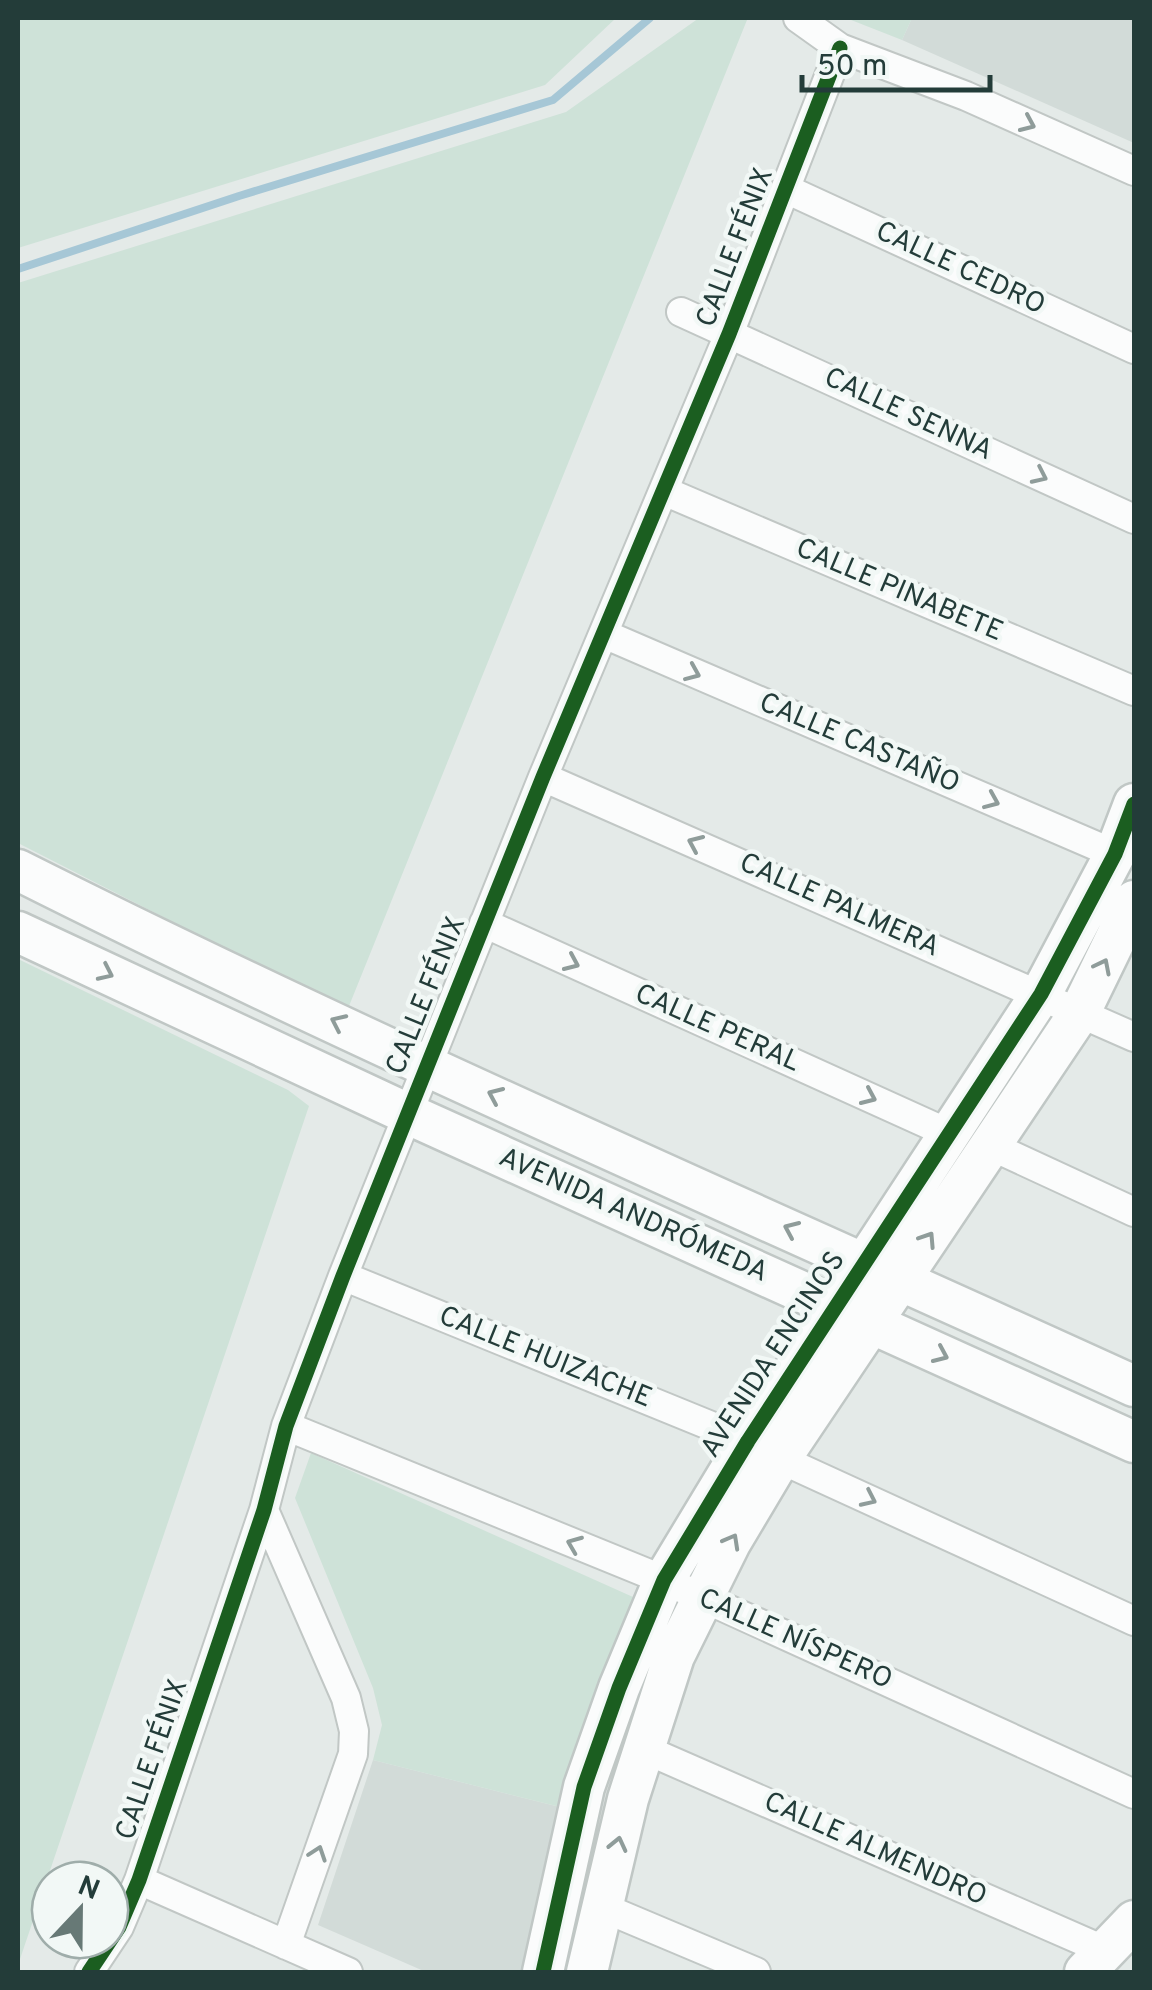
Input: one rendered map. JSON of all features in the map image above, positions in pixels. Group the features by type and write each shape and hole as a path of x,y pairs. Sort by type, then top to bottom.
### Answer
{"street":[{"path":"798,18 840,48 966,96 1134,172"},
{"name":"CALLE FÉNIX","path":"89,1972 119,1928 140,1880 264,1510 286,1426 406,1113 729,334 840,48"},
{"name":"CALLE CEDRO","path":"786,189 1134,349"},
{"name":"CALLE SENNA","path":"680,312 1134,519"},
{"name":"CALLE PINABETE","path":"664,491 1134,691"},
{"name":"CALLE CASTAÑO","path":"604,634 1114,854"},
{"name":"CALLE PALMERA","path":"543,777 1134,1037"},
{"name":"AVENIDA ENCINOS","path":"854,1316 864,1262 1041,994 1114,854 1134,804"},
{"name":"AVENIDA ANDRÓMEDA","path":"18,870 116,920 426,1064 1134,1386"},
{"name":"AVENIDA ENCINOS","path":"543,1972 584,1787 619,1688 664,1580 764,1450 854,1316 902,1280 1080,1012 1134,901"},
{"name":"CALLE PERAL","path":"484,923 950,1134"},
{"name":"AVENIDA ANDRÓMEDA","path":"18,932 406,1113 1134,1442"},
{"path":"990,1146 1134,1212"},
{"name":"CALLE HUIZACHE","path":"343,1276 764,1450 1134,1621"},
{"name":"CALLE NÍSPERO","path":"286,1426 664,1580 1134,1794"},
{"name":"AVENIDA ENCINOS","path":"587,1972 628,1800 674,1656 730,1543 764,1450"},
{"path":"264,1510 346,1698 354,1731 353,1754 286,1945"},
{"name":"CALLE ALMENDRO","path":"644,1749 1096,1962"},
{"path":"140,1880 348,1972"},
{"path":"604,1908 756,1972"},
{"path":"1096,1962 1134,1921"}],"shaded area":[{"path":"912,18 1134,18 1134,143 902,40"},
{"path":"373,1760 564,1808 526,1972 426,1972 318,1925"}],"green space":[{"path":"18,18 616,18 545,85 18,248"},
{"path":"699,18 747,20 347,1011 18,843 18,283 566,112"},
{"path":"846,18 912,18 902,40"},
{"path":"18,959 288,1090 309,1106 54,1860 30,1860 30,1930 18,1965"},
{"path":"311,1453 633,1597 564,1808 373,1760 382,1725 373,1688 295,1498"}],"waterway":[{"path":"18,269 239,196 553,100 650,18"}],"cycle path":[{"path":"89,1972 119,1927 139,1880 264,1510 286,1426 343,1276 543,777 729,334 840,48"},
{"path":"543,1972 584,1787 619,1688 664,1580 748,1441 1041,994 1115,854 1134,804"}]}
